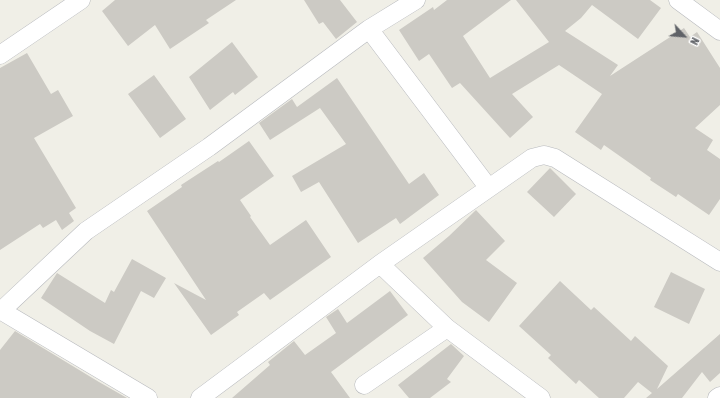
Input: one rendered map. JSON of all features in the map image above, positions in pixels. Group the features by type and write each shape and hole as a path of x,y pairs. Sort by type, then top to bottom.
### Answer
{"street":[{"path":"0,55 82,0"},
{"path":"148,398 0,310 86,231 209,147 369,29 416,0"},
{"path":"678,0 720,31"},
{"path":"369,29 488,187"},
{"path":"200,398 380,264 488,187 532,158 544,155 555,158 720,262"},
{"path":"380,264 447,328 541,398"},
{"path":"364,385 447,328"}],"building":[{"path":"115,0 236,0 206,20 209,23 170,49 155,25 128,46 102,11"},
{"path":"304,0 340,0 357,22 336,39 323,22 319,24"},
{"path":"447,0 511,0 463,36 490,78 549,42 516,0 650,0 661,8 638,39 592,5 581,18 565,31 618,65 610,76 684,28 690,37 697,32 720,68 720,105 695,128 713,140 707,150 720,159 720,199 709,215 678,194 676,197 650,180 651,178 604,145 601,150 575,132 602,94 559,65 512,94 533,117 510,138 460,83 452,88 429,54 419,61 399,30 433,7 434,10"},
{"path":"232,42 258,77 235,95 233,92 210,110 189,77"},
{"path":"27,53 51,94 58,90 73,116 34,138 76,208 69,213 74,221 62,230 56,220 43,228 40,224 0,250 0,68"},
{"path":"154,75 186,119 160,138 128,94"},
{"path":"337,78 409,184 424,173 439,195 400,224 396,218 358,243 319,182 301,192 292,176 346,144 320,108 270,140 259,123 292,99 297,107"},
{"path":"249,141 274,176 240,200 251,216 250,217 270,245 306,220 331,257 270,300 264,293 237,312 239,315 211,335 174,283 206,300 147,211 182,187 181,185 218,161 219,162"},
{"path":"550,168 576,194 554,217 527,192"},
{"path":"476,210 505,241 486,260 517,283 489,322 462,302 423,258"},
{"path":"132,259 166,278 154,298 141,291 114,344 90,331 41,298 57,273 105,303 111,290 114,292"},
{"path":"671,272 705,289 689,324 654,307"},
{"path":"560,281 591,310 594,307 631,341 635,336 668,366 657,389 720,334 720,373 710,382 702,372 682,398 646,398 652,393 638,382 624,398 599,398 579,380 576,384 548,358 551,355 519,326"},
{"path":"390,291 408,315 331,372 350,398 232,398 270,365 268,362 294,341 305,355 336,333 326,317 338,309 347,323"},
{"path":"15,331 127,398 0,398 0,350"},
{"path":"451,344 464,356 447,379 451,382 430,398 409,398 398,385"}]}
